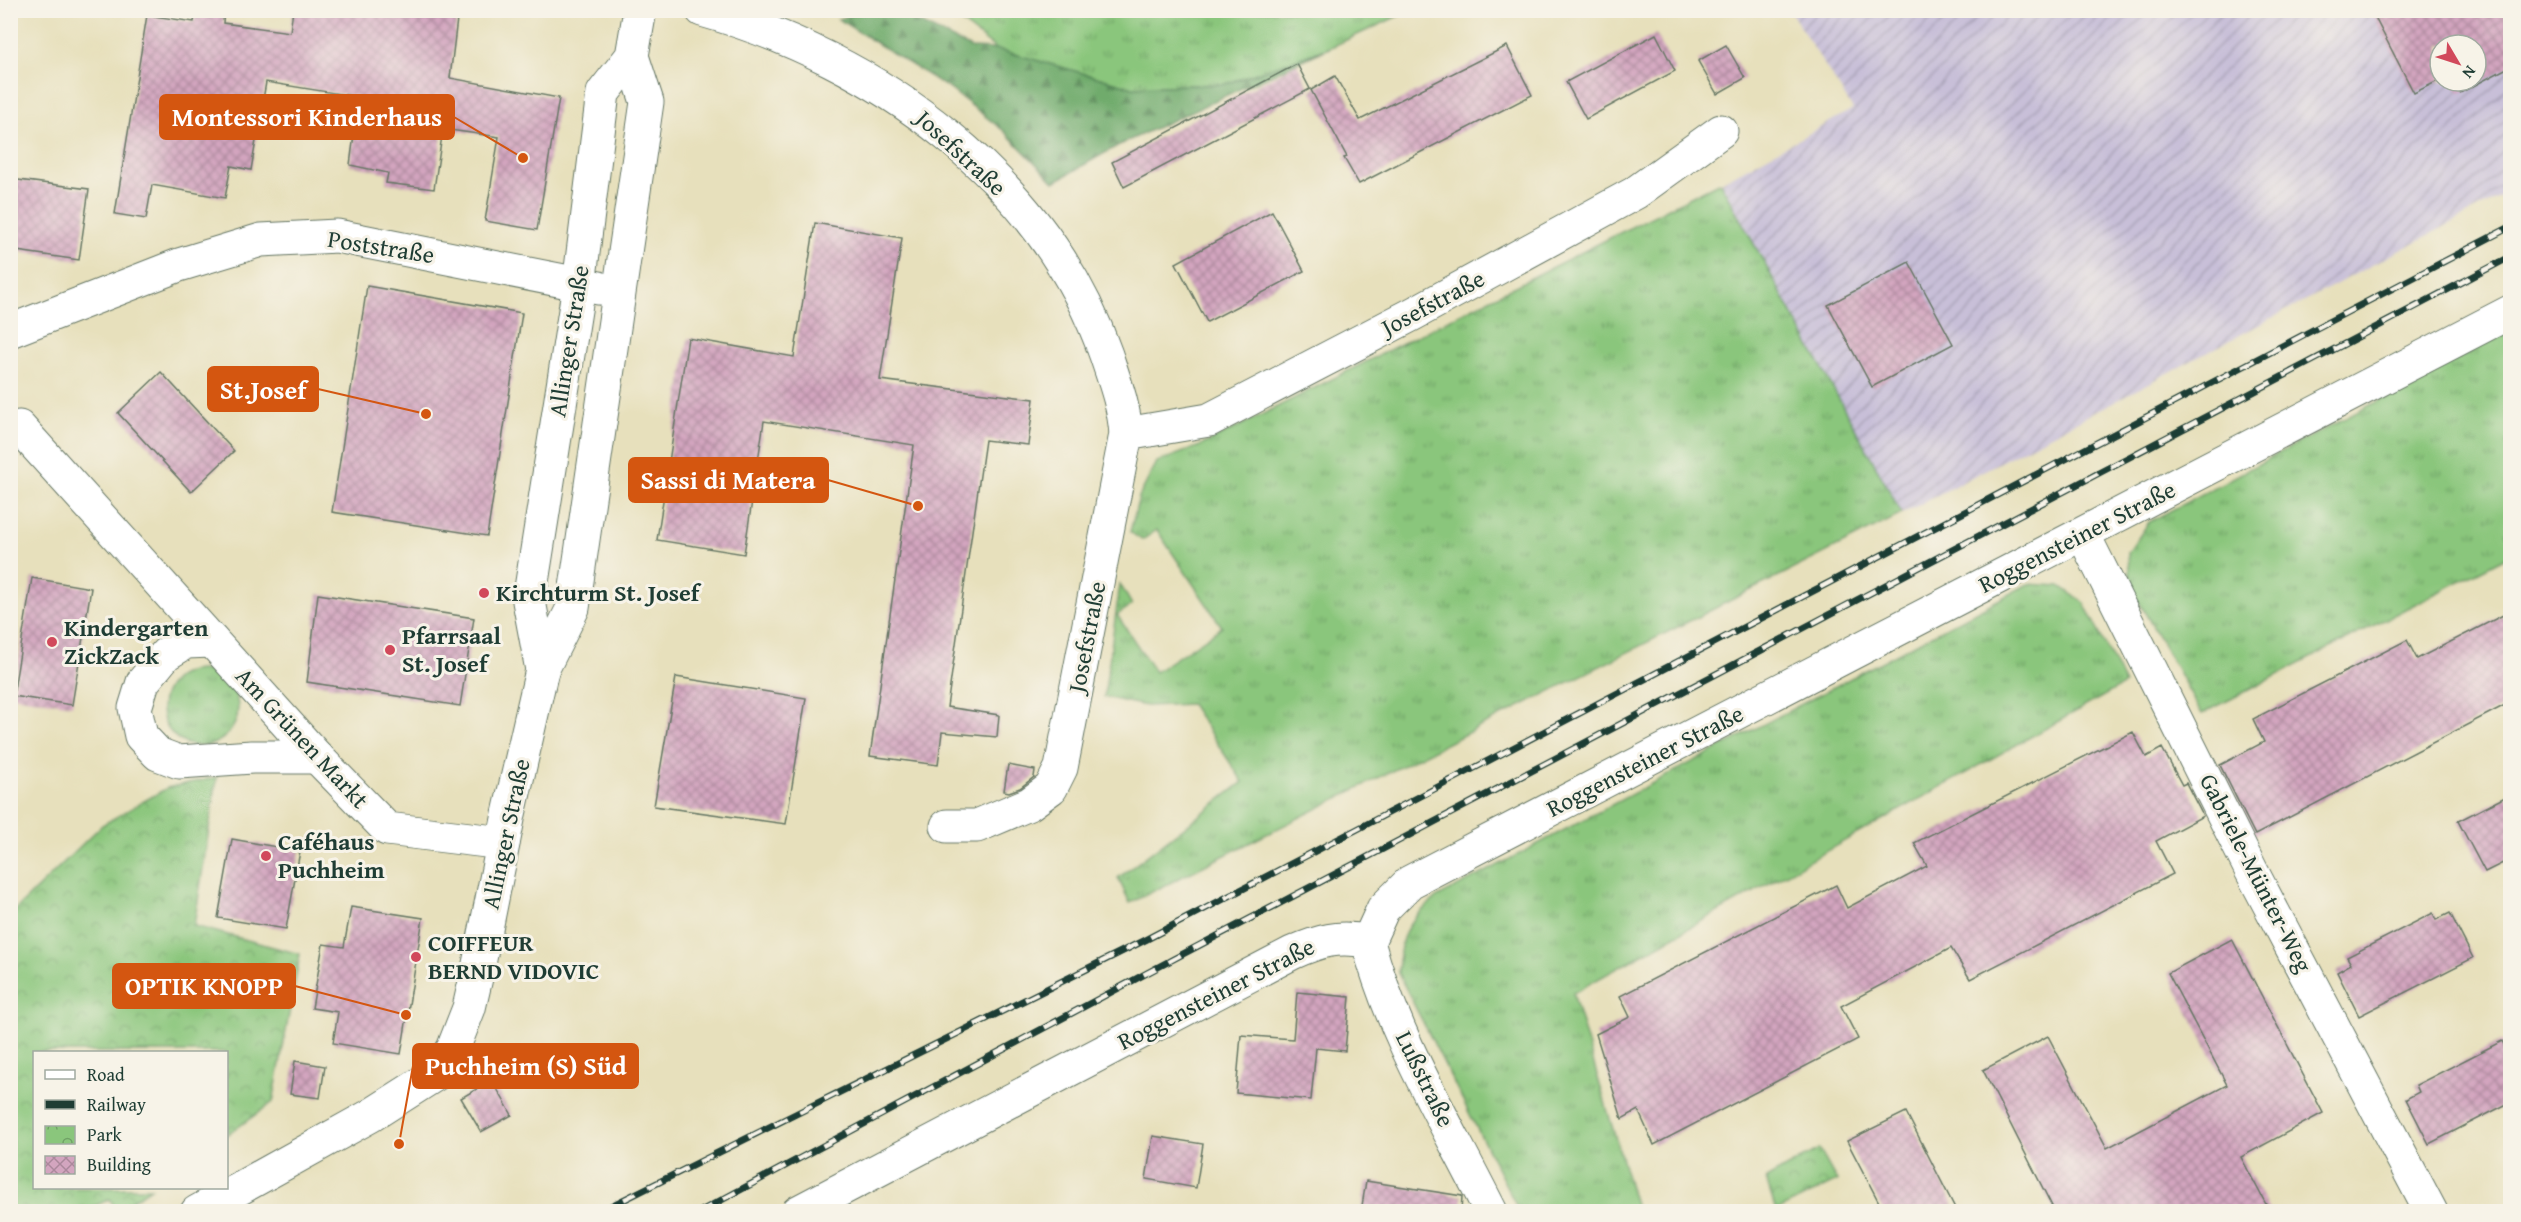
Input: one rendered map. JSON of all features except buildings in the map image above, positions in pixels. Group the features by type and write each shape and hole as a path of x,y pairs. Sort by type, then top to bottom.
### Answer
{"street":[{"name":"Allinger Straße","path":"197,1212 370,1116 436,1074 453,1049 469,1008 542,670 573,608 647,102 632,56 640,10"},
{"name":"Josefstraße","path":"702,10 777,35 831,58 913,108 983,169 1059,255 1093,318 1125,409 1126,434 1061,768 1051,788 1029,804 976,826 947,826"},
{"name":"Allinger Straße","path":"542,670 529,601 579,285 603,93 632,56"},
{"name":"Josefstraße","path":"1126,434 1209,420 1218,416 1413,314 1635,193 1721,130"},
{"name":"Poststraße","path":"10,331 179,266 261,240 337,236 579,285 620,291"},
{"name":"Roggensteiner Straße","path":"798,1212 1293,953 1323,940 1351,938 1368,942 1383,909 1410,882 2511,312"},
{"name":"Am Grünen Markt","path":"19,427 317,757 387,829 503,843"},
{"name":"Gabriele-Münter-Weg","path":"2083,534 2251,870 2431,1212"},
{"path":"212,641 186,642 166,654 143,682 135,708 141,736 158,754 179,762 252,757 317,757"},
{"name":"Lußstraße","path":"1368,942 1377,976 1399,1028 1491,1212"}],"shaded area":[{"path":"1790,11 2510,11 2510,192 1902,514 1721,182 1853,109"}],"green space":[{"path":"865,11 896,11 971,48 996,49 1132,87 1225,84 1329,48 1119,145 1054,182 1004,131 950,89 838,19"},
{"path":"947,11 1409,11 1329,48 1225,84 1132,87 996,49"},
{"path":"1720,182 1902,514 1130,903 1118,878 1243,782 1191,704 1146,706 1104,697 1120,584 1132,605 1117,615 1155,672 1222,627 1157,530 1142,540 1130,532 1139,497 1157,462 1200,446"},
{"path":"2510,331 2510,555 2202,714 2130,586 2128,553 2149,522"},
{"path":"2028,584 2060,586 2084,603 2125,684 1573,993 1637,1211 1519,1211 1398,973 1403,939 1411,923 1436,898"},
{"path":"200,670 214,673 227,681 235,694 238,708 235,722 227,735 214,743 200,746 186,743 173,735 165,722 162,708 165,694 173,681 186,673"},
{"path":"217,777 194,926 300,954 273,1102 228,1134 228,1051 33,1051 33,1189 149,1189 116,1211 110,1199 84,1211 11,1211 11,914 102,825 167,788"},
{"path":"1819,1149 1837,1181 1776,1211 1766,1179"}],"railway":[{"path":"599,1212 1147,939 2510,227"},
{"path":"699,1212 1162,965 2510,257"}],"place":[{"name":"Montessori Kinderhaus","path":"523,158"},
{"name":"St.Josef","path":"426,414"},
{"name":"Sassi di Matera","path":"918,506"},
{"name":"Kirchturm St. Josef","path":"484,593"},
{"name":"Kindergarten ZickZack","path":"52,642"},
{"name":"Pfarrsaal St. Josef","path":"390,650"},
{"name":"Caféhaus Puchheim","path":"266,856"},
{"name":"COIFFEUR BERND VIDOVIC","path":"416,957"},
{"name":"OPTIK KNOPP","path":"406,1015"},
{"name":"Puchheim (S) Süd","path":"399,1144"}]}
